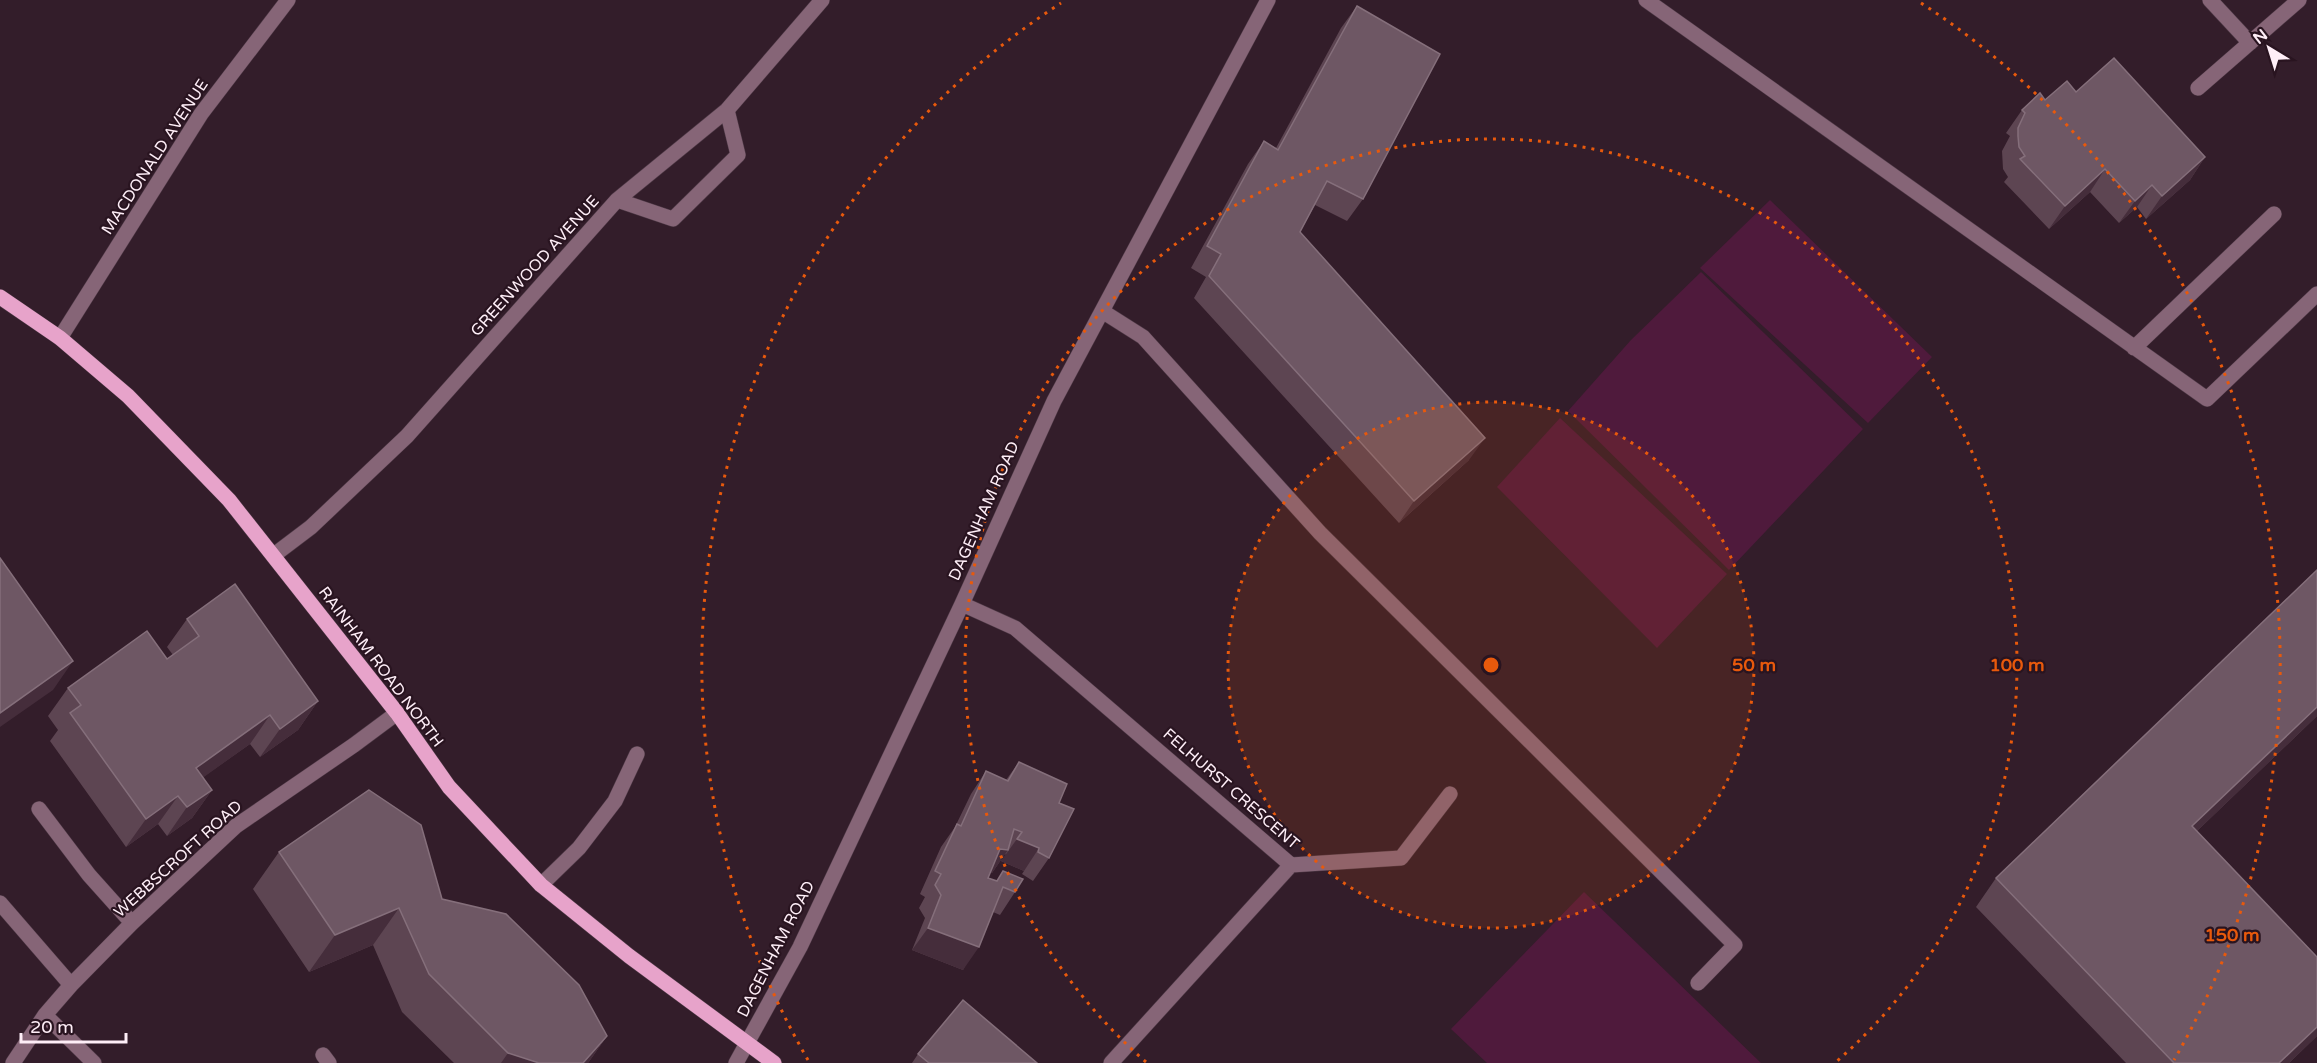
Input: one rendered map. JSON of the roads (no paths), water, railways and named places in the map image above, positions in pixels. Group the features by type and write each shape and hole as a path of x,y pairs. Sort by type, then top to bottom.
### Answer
{"main road":[{"name":"RAINHAM ROAD NORTH","path":"0,297 60,338 128,396 229,500 397,713 449,787 541,885 621,951 774,1063"}],"street":[{"name":"MACDONALD AVENUE","path":"60,338 201,114 288,0"},
{"name":"GREENWOOD AVENUE","path":"274,555 311,527 407,436 617,200 727,111 822,0"},
{"name":"DAGENHAM ROAD","path":"736,1063 800,947 962,604 1054,401 1268,0"},
{"path":"1646,0 2206,399 2317,294"},
{"path":"2210,0 2250,43"},
{"path":"2198,88 2299,0"},
{"path":"617,200 673,219 738,155 727,111"},
{"path":"2134,348 2274,214"},
{"path":"1102,311 1143,337 1320,533 1735,945 1698,983"},
{"name":"FELHURST CRESCENT","path":"962,604 1015,628 1291,865 1111,1063"},
{"name":"WEBBSCROFT ROAD","path":"13,1063 45,1015 71,985 132,923 236,826 354,746 397,713"},
{"path":"541,885 579,848 615,801 637,754"},
{"path":"1291,865 1401,858 1450,794"},
{"path":"39,809 89,875 132,923"},
{"path":"0,903 71,985"},
{"path":"45,1015 94,1063"}]}
